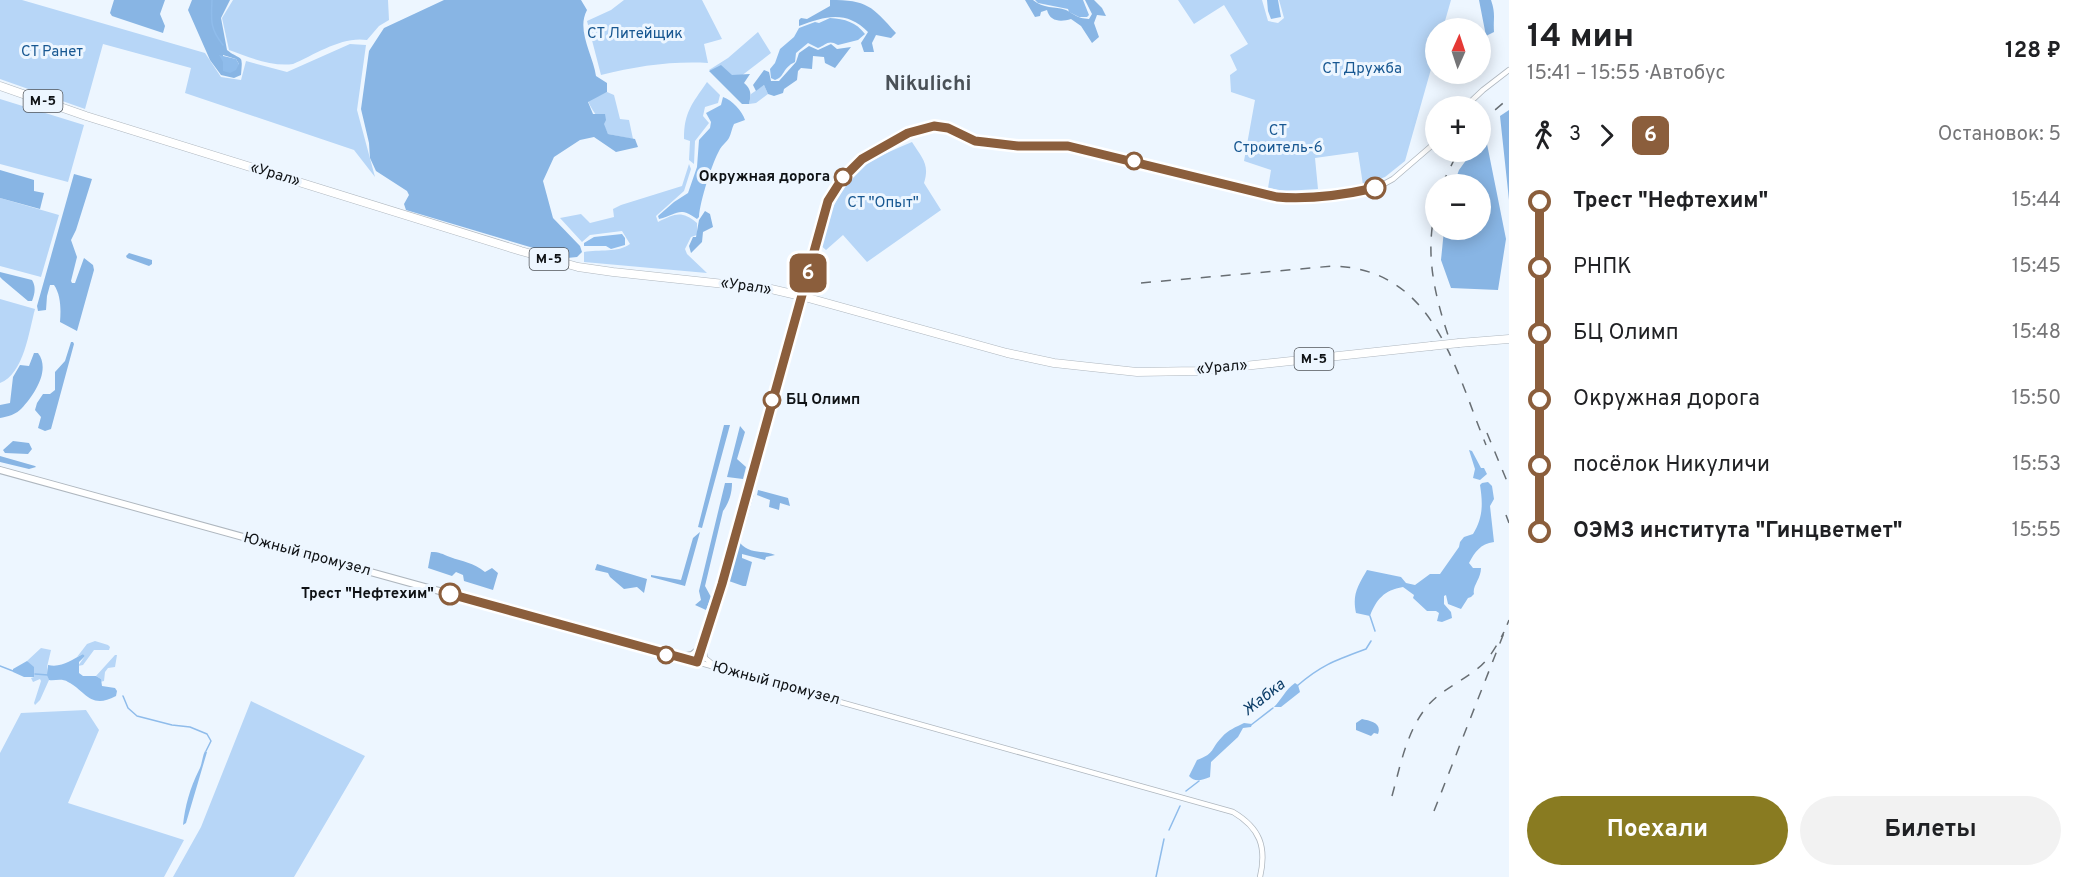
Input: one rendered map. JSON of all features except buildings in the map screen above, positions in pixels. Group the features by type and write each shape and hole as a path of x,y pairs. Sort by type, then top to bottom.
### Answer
{"highway":[{"name":"«Урал»","path":"0,86 126,128 578,267 771,290 801,296 1007,353 1054,363 1137,372 1197,371 1509,339"}],"main road":[{"path":"697,662 722,584 801,296"},
{"name":"Южный промузел","path":"0,470 697,662"},
{"path":"677,657 692,655 703,645"}],"street":[{"path":"1477,96 1509,70"},
{"path":"801,296 823,215 832,194 842,179 862,159 879,147 927,126 948,128 975,141 1018,146 1068,146 1250,191 1295,199 1354,192 1382,185 1394,179 1425,152"},
{"path":"703,645 705,658 718,668"},
{"name":"Южный промузел","path":"697,662 1233,812 1250,824 1261,841 1263,858 1260,877"}],"green space":[{"name":"СТ Ранет","path":"0,0 22,0 205,53 221,77 241,80 246,61 287,72 350,44 366,45 357,110 375,177 354,150 185,93 191,68 103,44 85,109 0,79"},
{"path":"233,0 388,0 389,20 379,26 367,40 358,39 339,43 293,64 277,64 260,61 229,50 222,18"},
{"name":"СТ Литейщик","path":"624,0 702,0 722,39 704,44 708,63 654,65 601,75 587,21 611,10"},
{"name":"СТ Дружба","path":"1178,0 1262,0 1268,21 1278,23 1284,18 1279,0 1451,0 1446,18 1425,18 1427,84 1405,161 1385,177 1363,185 1358,152 1315,158 1318,189 1285,191 1268,188 1271,170 1244,161 1255,100 1231,92 1230,75 1237,70 1230,55 1248,44 1224,5 1194,24"},
{"path":"758,32 771,53 732,83 709,70 728,58"},
{"path":"707,82 720,95 718,103 705,107 703,116 709,123 695,141 694,164 689,160 690,141 684,139 685,122 693,103"},
{"path":"764,85 768,94 756,103 749,104 751,94"},
{"path":"607,92 614,95 620,119 629,120 633,139 608,134 590,106 588,101"},
{"path":"0,99 84,125 68,182 0,164"},
{"name":"СТ \"Опыт\"","path":"912,142 925,166 924,183 941,210 867,262 843,235 826,250 819,244 838,198 851,178 870,162"},
{"path":"689,164 691,169 684,191 656,216 658,222 682,215 697,223 697,235 691,237 685,249 687,254 707,273 584,262 584,252 614,250 630,244 622,231 590,235 582,242 560,218 581,214 590,223 614,217 613,209 621,205 682,186"},
{"path":"0,198 59,215 41,277 0,266"},
{"path":"0,299 35,309 28,340 20,361 15,371 0,383"},
{"path":"95,641 108,645 109,650 94,650 83,665 78,666 85,656 83,654 77,657 87,644"},
{"path":"41,648 51,650 47,667 49,680 40,700 35,705 41,681 40,679 33,682 31,678 34,677 27,661"},
{"path":"117,655 115,667 108,668 104,681 100,682 101,679 96,676"},
{"path":"251,701 365,756 294,877 173,877 201,827"},
{"path":"86,710 99,730 68,803 184,840 164,877 0,877 0,753 21,713"}],"shaded area":[{"path":"114,0 165,0 160,14 165,26 163,33 112,16 110,13"},
{"path":"192,0 230,0 221,18 227,50 241,60 241,75 234,78 221,75 210,60 188,10","holes":["223,55 236,59 239,64 223,71"]},
{"path":"444,0 581,0 587,10 583,26 586,43 596,76 607,83 607,92 588,102 593,114 605,114 604,124 608,134 635,139 638,147 616,152 594,137 580,140 554,157 543,181 553,218 580,246 582,252 577,257 567,258 406,210 404,204 409,195 407,191 376,171 370,158 361,109 369,51 384,28"},
{"path":"830,0 853,1 868,6 881,16 896,33 891,38 876,35 872,43 874,52 864,52 861,43 868,32 852,20 835,17 799,26 801,18 807,19 830,6"},
{"path":"1025,0 1033,0 1041,5 1066,10 1089,19 1092,14 1085,0 1094,0 1106,16 1097,15 1094,23 1099,37 1092,43 1081,26 1071,19 1060,21 1053,19 1047,10 1035,17"},
{"path":"1035,0 1083,0 1089,15 1079,17 1069,12 1068,9 1038,3"},
{"path":"1267,0 1278,0 1281,17 1271,19"},
{"path":"1479,0 1491,0 1494,32 1491,34 1491,18 1482,18"},
{"path":"830,18 850,22 865,34 858,40 838,45 829,43 818,48 808,43 796,53 795,62 781,77 775,80 771,78 770,69 780,49 794,37 799,28"},
{"path":"831,44 837,49 851,47 835,68 825,63 824,57 813,56 812,69 801,68 798,71 797,80 784,89 783,93 774,96 768,94 764,85 756,91 753,85 764,70 769,72 771,81 779,81 796,62 799,53 809,46 818,50"},
{"path":"219,55 236,59 239,64 236,70 230,73 223,71 223,62"},
{"path":"721,65 732,75 750,74 744,83 750,93 749,104 742,104 709,71"},
{"path":"723,97 736,106 745,120 734,124 729,138 717,155 704,192 699,217 697,219 682,212 659,219 658,216 688,193 697,167 699,140 710,128 711,122 706,113 721,105"},
{"path":"1509,110 1509,200 1500,116"},
{"path":"1465,162 1491,162 1506,239 1498,290 1451,288 1441,260 1443,240 1491,240 1491,174 1458,174"},
{"path":"0,170 34,180 34,191 44,193 40,209 0,198"},
{"path":"74,174 92,179 71,240 77,257 72,283 75,283 84,258 93,265 94,270 77,331 60,322 59,298 54,285 50,285 46,310 38,311 37,306"},
{"path":"705,211 710,214 713,227 703,232 702,242 691,253 689,246 693,237 696,237 699,220"},
{"path":"622,234 625,238 625,245 611,249 606,246 584,246 584,243 594,237"},
{"path":"129,253 152,260 152,264 149,266 127,258"},
{"path":"0,272 32,280 35,290 32,301 28,301 3,280"},
{"path":"71,342 74,344 51,429 45,431 38,428 41,417 35,410 37,403 43,394 50,394 55,390 55,372 65,361"},
{"path":"34,353 38,353 43,367 36,389 20,410 0,418 0,405 10,403 13,377 20,365 29,366"},
{"path":"724,425 730,425 702,528 698,527"},
{"path":"740,426 745,432 737,459 746,467 743,479 727,477"},
{"path":"13,441 29,443 32,449 28,454 5,453 3,450"},
{"path":"1469,450 1487,474 1480,480 1473,478 1475,469"},
{"path":"0,456 36,467 29,469 0,462"},
{"path":"1488,482 1492,486 1494,499 1490,506 1494,542 1478,549 1469,563 1473,568 1481,568 1481,572 1474,588 1474,594 1468,598 1461,609 1448,604 1446,595 1444,596 1444,604 1451,612 1452,618 1442,622 1437,621 1439,613 1427,611 1413,598 1414,595 1403,587 1386,593 1375,605 1370,616 1356,613 1355,595 1367,570 1401,577 1406,583 1415,585 1430,574 1440,574 1464,537 1473,534 1481,511 1480,485"},
{"path":"725,483 732,483 705,586 711,597 706,610 695,605 701,600 699,591"},
{"path":"758,490 788,498 790,506 780,503 779,510 769,507 770,500 757,495"},
{"path":"750,491 754,494 740,543 752,550 775,555 766,557 765,560 742,554 742,558 752,562 746,586 743,586 726,580"},
{"path":"700,532 685,586 651,577 651,575 681,580 693,538"},
{"path":"431,552 441,553 472,564 485,572 492,568 498,573 493,590 464,581 463,575 456,572 452,576 428,568"},
{"path":"597,564 647,579 644,593 637,587 624,589 608,573 595,570"},
{"path":"83,654 85,656 79,662 79,673 83,676 96,676 101,679 102,686 115,688 116,696 107,700 94,700 66,681 49,680 48,665 62,664"},
{"path":"27,661 34,667 34,677 24,677 13,672 13,669"},
{"path":"1295,683 1300,692 1281,707 1274,707 1289,689"},
{"path":"1362,719 1377,725 1378,734 1374,733 1371,736 1356,730 1356,723"},
{"path":"1244,723 1252,724 1251,727 1243,728 1238,737 1211,762 1210,777 1196,780 1189,776 1197,760 1210,753 1227,732"},
{"path":"205,751 207,752 186,823 183,825 188,797"}],"waterway":[{"path":"212,0 212,24 223,45"},
{"path":"1370,616 1375,631"},
{"name":"Жабка","path":"1297,686 1329,664 1366,649 1371,641"},
{"path":"0,666 13,671"},
{"path":"35,674 48,675"},
{"path":"123,696 128,708 137,716 190,727 207,734 211,741 206,751"},
{"name":"Жабка","path":"1251,725 1273,708"},
{"name":"Жабка","path":"1186,791 1199,781"},
{"name":"Жабка","path":"1169,830 1180,806"},
{"name":"Жабка","path":"1156,877 1164,839"}],"railway":[{"path":"1491,114 1509,98"},
{"path":"1447,174 1453,162"},
{"path":"1431,240 1431,258 1436,292 1450,341"},
{"path":"1141,283 1333,266 1367,271 1395,284 1417,303 1435,327 1463,385 1486,445"},
{"path":"1487,433 1509,486"},
{"path":"1506,515 1509,523"},
{"path":"1434,811 1509,620"},
{"path":"1392,796 1408,740 1418,719 1430,703 1483,664 1495,649 1504,632"}],"bus line":[{"name":"6","path":"450,594 697,662 722,584 828,201 842,179 862,159 908,133 927,126 934,126 948,128 975,141 1018,146 1068,146 1277,197 1295,199 1375,188"}],"place":[{"name":"Окружная дорога","path":"843,177"},
{"name":"БЦ Олимп","path":"772,400"},
{"name":"Трест \"Нефтехим\"","path":"450,594"}],"district":[{"name":"Nikulichi","path":"928,84"}],"park label":[{"name":"СТ Строитель-6","path":"1278,140"}]}
